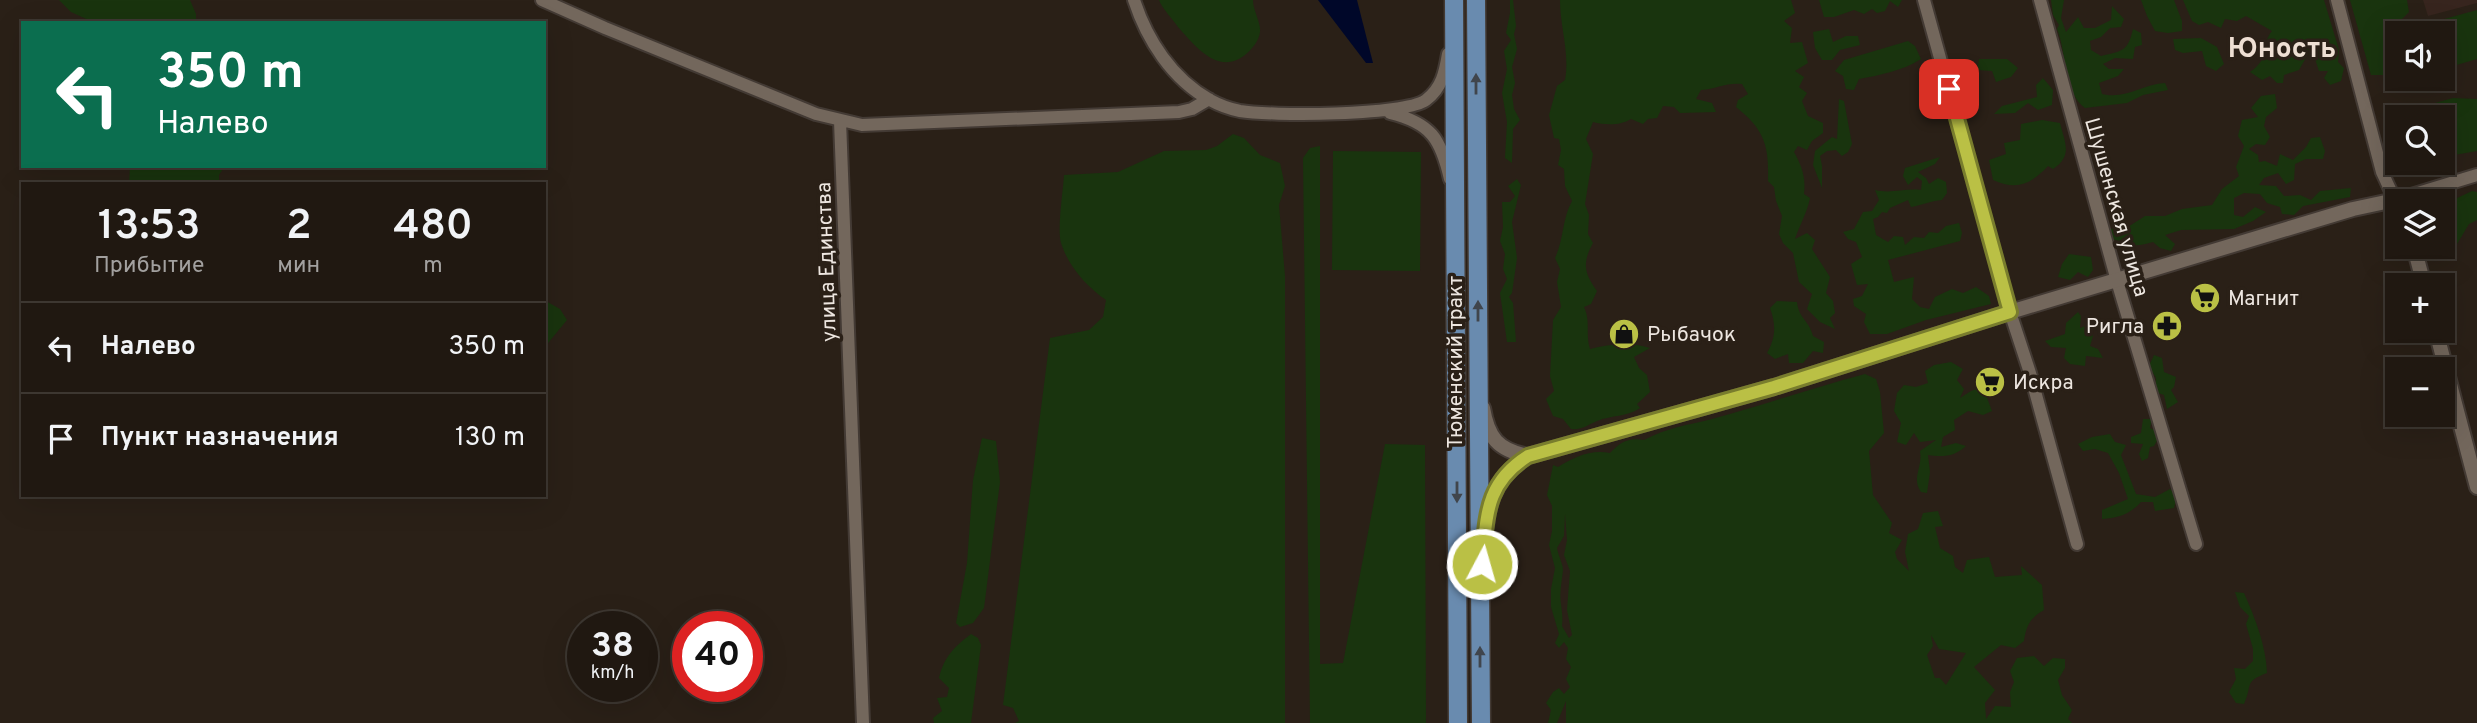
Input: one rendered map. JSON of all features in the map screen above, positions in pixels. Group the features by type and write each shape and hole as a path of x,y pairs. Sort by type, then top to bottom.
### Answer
{"main road":[{"name":"Тюменский тракт","path":"1476,0 1481,723"},
{"name":"Тюменский тракт","path":"1454,8 1458,723"}],"street":[{"path":"542,0 605,28 839,121 862,125 1159,113 1192,109 1209,99"},
{"path":"1134,0 1161,55 1185,81 1209,99 1240,111 1258,113 1383,111 1417,105 1439,87 1445,72 1454,8"},
{"path":"1924,0 2077,544"},
{"name":"Шушенская улица","path":"2040,0 2117,281 2196,544"},
{"path":"2337,0 2382,172 2390,189"},
{"path":"1383,111 1418,121 1433,136 1446,160 1455,204"},
{"name":"улица Единства","path":"839,121 863,723"},
{"path":"2435,189 2477,175"},
{"path":"1480,591 1490,500 1500,480 1528,456 1774,387 2010,312 2353,209 2385,204"},
{"path":"2439,343 2477,487"},
{"path":"1478,379 1491,435 1504,449 1528,456"}],"shaded area":[{"path":"2423,0 2477,0 2477,3 2428,16"}],"green space":[{"path":"59,0 190,0 196,21 91,21 71,12"},
{"path":"1159,0 1253,0 1260,28 1258,39 1248,53 1235,61 1216,60 1192,42"},
{"path":"1510,0 1513,0 1517,49 1512,67 1515,83 1512,95 1514,109 1520,120 1513,129 1512,163 1505,158 1507,122 1502,93 1507,69 1504,51 1511,40 1506,33"},
{"path":"1560,0 1791,0 1795,13 1784,21 1792,28 1790,43 1802,42 1808,63 1795,71 1804,77 1799,87 1807,93 1802,101 1808,116 1823,123 1823,133 1812,141 1807,150 1798,146 1794,152 1803,172 1804,194 1810,198 1795,239 1807,233 1815,240 1812,249 1830,277 1826,293 1833,301 1835,313 1830,318 1835,329 1820,322 1807,309 1812,294 1799,282 1793,253 1783,243 1779,234 1782,216 1774,187 1768,181 1766,148 1759,131 1736,107 1738,100 1748,94 1742,84 1701,90 1696,99 1712,103 1716,112 1680,113 1674,107 1663,106 1657,118 1648,119 1643,124 1631,119 1612,124 1593,122 1586,139 1593,154 1585,204 1589,215 1588,234 1593,243 1587,256 1586,268 1597,291 1591,304 1584,307 1590,349 1620,344 1650,348 1634,357 1639,368 1647,375 1650,392 1637,404 1640,408 1635,411 1575,429 1571,429 1563,419 1553,416 1546,399 1554,391 1550,376 1553,320 1561,307 1557,282 1560,269 1555,258 1572,201 1565,186 1564,169 1558,165 1561,150 1559,139 1554,138 1549,115 1557,86 1565,80 1566,70"},
{"path":"1819,0 1902,0 1898,7 1890,1 1885,11 1877,13 1872,9 1864,14 1854,10 1834,17 1824,17"},
{"path":"2051,0 2064,0 2061,18 2066,32 2078,17 2084,28 2095,28 2111,20 2112,6 2124,19 2121,27 2110,28 2101,37 2090,41 2091,50 2101,56 2123,49 2129,42 2133,29 2141,33 2142,45 2135,47 2133,59 2115,58 2103,64 2109,69 2124,69 2118,76 2099,83 2102,94 2118,95 2165,83 2168,90 2143,95 2127,103 2085,108 2078,101 2069,82 2057,29 2059,25 2053,15"},
{"path":"2141,0 2174,0 2182,21 2182,31 2155,31"},
{"path":"2183,0 2324,0 2339,50 2338,62 2344,68 2341,81 2330,85 2324,78 2328,71 2319,71 2313,53 2307,56 2299,70 2284,75 2283,83 2277,83 2270,76 2262,80 2250,72 2261,61 2272,31 2246,16 2237,21 2225,19 2221,28 2208,22 2199,25 2192,21"},
{"path":"2350,0 2407,0 2409,12 2400,21 2385,21 2385,75 2371,75"},
{"path":"2477,10 2477,59 2455,65 2455,21 2437,21"},
{"path":"1829,29 1833,42 1846,36 1858,36 1860,45 1840,50 1832,60 1822,60 1815,48 1813,32"},
{"path":"2201,38 2217,47 2224,64 2216,71 2206,66 2202,51 2183,53 2175,50 2173,39"},
{"path":"1908,41 1915,46 1921,59 1899,70 1859,79 1854,90 1846,89 1843,76 1835,71 1844,60"},
{"path":"1979,59 2007,59 2018,68 2011,77 1996,82 1992,71 1977,70"},
{"path":"2043,78 2053,90 2052,105 2038,110 2028,103 2015,113 1994,114 2002,106 2037,97 2036,85"},
{"path":"2275,94 2277,108 2266,117 2264,126 2270,137 2265,145 2256,144 2249,149 2258,155 2259,162 2265,161 2277,166 2280,154 2293,160 2311,138 2320,137 2325,151 2323,159 2306,159 2295,164 2294,180 2286,184 2278,173 2264,178 2259,185 2276,186 2284,196 2300,195 2311,200 2320,191 2351,188 2350,197 2303,206 2294,215 2282,214 2280,207 2267,203 2260,194 2244,193 2234,198 2234,215 2243,217 2255,207 2266,212 2234,229 2181,230 2165,235 2175,244 2171,251 2160,248 2153,242 2133,245 2113,239 2110,231 2118,221 2128,227 2145,216 2165,216 2182,209 2212,205 2222,189 2239,176 2236,167 2244,146 2238,136 2242,120 2258,117 2251,108 2261,96"},
{"path":"2453,98 2477,99 2477,151 2455,155 2455,105 2428,105"},
{"path":"1839,99 1844,101 1852,144 1842,156 1836,150 1827,151 1820,156 1822,188 1813,165 1815,151 1832,137 1837,139"},
{"path":"2042,120 2060,123 2066,149 2059,164 2053,169 2048,166 2023,184 2009,185 1993,180 1989,160 2006,154 2004,143 2020,140 2021,124"},
{"path":"1233,134 1244,138 1260,155 1280,163 1285,186 1279,205 1285,276 1285,723 1015,723 1019,721 1013,708 1003,705 1050,338 1089,330 1103,317 1106,300 1079,275 1068,260 1061,243 1064,175 1118,172 1164,151 1206,150 1217,146"},
{"path":"1320,146 1320,664 1343,663 1385,444 1425,445 1426,723 1310,723 1303,158 1310,148"},
{"path":"1333,151 1421,152 1420,271 1332,270"},
{"path":"1940,157 1935,164 1918,172 1929,184 1938,178 1946,182 1947,193 1942,200 1911,207 1908,200 1890,208 1887,213 1882,212 1873,219 1876,235 1888,242 1894,236 1903,237 1905,245 1914,237 1924,238 1929,232 1938,233 1946,226 1959,223 1962,233 1960,241 1888,260 1894,282 1914,277 1912,299 1920,307 1929,309 1935,297 1952,289 1963,293 1976,287 1989,296 1991,304 1926,320 1887,334 1870,334 1864,322 1866,314 1854,306 1853,299 1862,296 1868,284 1857,285 1851,264 1862,257 1856,242 1848,239 1843,232 1854,229 1863,212 1872,211 1879,200 1875,190 1921,190 1922,181 1917,177 1908,185 1903,176 1905,168"},
{"path":"130,168 224,168 219,175 219,182 129,182"},
{"path":"1517,179 1521,185 1512,222 1517,258 1512,293 1509,297 1513,303 1516,342 1507,342 1500,293 1507,279 1503,269 1505,254 1500,241 1503,227 1502,202 1510,202 1515,196 1508,186"},
{"path":"2472,191 2477,192 2477,220 2469,224 2455,247 2455,199"},
{"path":"2069,254 2091,257 2093,270 2088,277 2078,272 2070,280 2058,277"},
{"path":"546,301 560,309 567,320 546,346"},
{"path":"1777,301 1797,302 1813,336 1824,342 1823,353 1813,351 1803,363 1789,363 1788,354 1775,359 1767,353 1774,331 1770,308"},
{"path":"2078,312 2081,316 2080,328 2090,324 2093,336 2090,346 2098,349 2103,358 2086,356 2085,366 2070,364 2064,358 2066,348 2051,347 2045,341 2065,334 2066,323"},
{"path":"2154,355 2162,358 2164,372 2176,377 2171,390 2178,402 2167,409 2164,395 2155,392 2156,378 2149,366"},
{"path":"1951,362 1963,369 1957,380 1964,389 1960,398 1983,387 1992,411 1983,415 1968,411 1954,420 1955,430 1943,437 1941,447 1956,443 1966,446 1948,455 1928,455 1930,472 1927,493 1921,492 1917,482 1920,451 1936,440 1920,442 1914,433 1906,445 1897,442 1901,423 1894,411 1897,393 1904,385 1916,387 1928,383 1925,371 1934,365"},
{"path":"1865,374 1876,379 1884,433 1869,451 1873,495 1892,523 1889,533 1902,540 1895,552 1897,559 1909,571 1905,552 1908,534 1918,529 1923,513 1938,511 1943,526 1935,527 1940,548 1953,556 1955,567 1963,573 1967,560 1989,557 1995,577 2022,575 2021,566 2042,585 2044,610 2030,623 2024,641 2015,648 2001,645 1974,667 1995,690 1985,703 1986,719 1995,706 2011,707 2010,692 2014,682 2010,671 2017,658 2034,656 2044,666 2053,658 2065,659 2065,668 2058,680 2062,695 2072,710 2068,719 2072,723 1566,723 1566,701 1557,723 1548,723 1551,710 1546,703 1559,688 1564,694 1570,687 1566,679 1571,667 1566,659 1568,648 1564,642 1559,648 1555,643 1559,634 1551,607 1555,568 1549,545 1552,506 1547,495 1553,465 1558,467 1589,453 1610,453 1629,440 1644,440 1669,430","holes":["1565,514 1567,540 1564,555 1570,571 1567,610 1572,635 1569,638 1562,626 1560,596 1563,570 1557,548 1564,536","1931,635 1939,649 1966,653 1946,685 1940,678 1935,678 1927,655 1933,646"]},
{"path":"2143,419 2152,419 2150,428 2156,431 2158,439 2154,446 2150,447 2148,458 2142,461 2139,454 2143,444 2131,443 2131,437 2141,433"},
{"path":"2110,434 2115,442 2126,445 2121,455 2136,494 2155,497 2170,489 2177,496 2174,508 2155,511 2153,502 2141,502 2124,515 2102,519 2102,510 2128,499 2119,473 2108,453 2095,449 2083,451 2078,444 2092,437"},
{"path":"982,438 996,441 1000,482 984,608 973,623 960,627 956,623 967,563 973,480"},
{"path":"2235,592 2244,593 2252,612 2265,652 2267,673 2252,682 2244,704 2236,703 2229,692 2236,679 2234,668 2245,669 2253,661 2253,649 2246,624 2249,616 2240,607"},
{"path":"971,634 978,638 981,645 971,723 934,723 933,718 942,711 937,698 947,697 949,688 939,678 944,664 955,648"}],"water":[{"path":"1318,0 1357,0 1373,63 1366,63"}],"place":[{"name":"Магнит","path":"2205,298"},
{"name":"Ригла","path":"2167,326"},
{"name":"Рыбачок","path":"1624,334"},
{"name":"Искра","path":"1990,382"}],"district":[{"name":"Юность","path":"2282,47"}],"route":[{"path":"1482,564 1488,509 1494,490 1509,470 1528,456 1774,387 2010,312 1949,89"}]}
